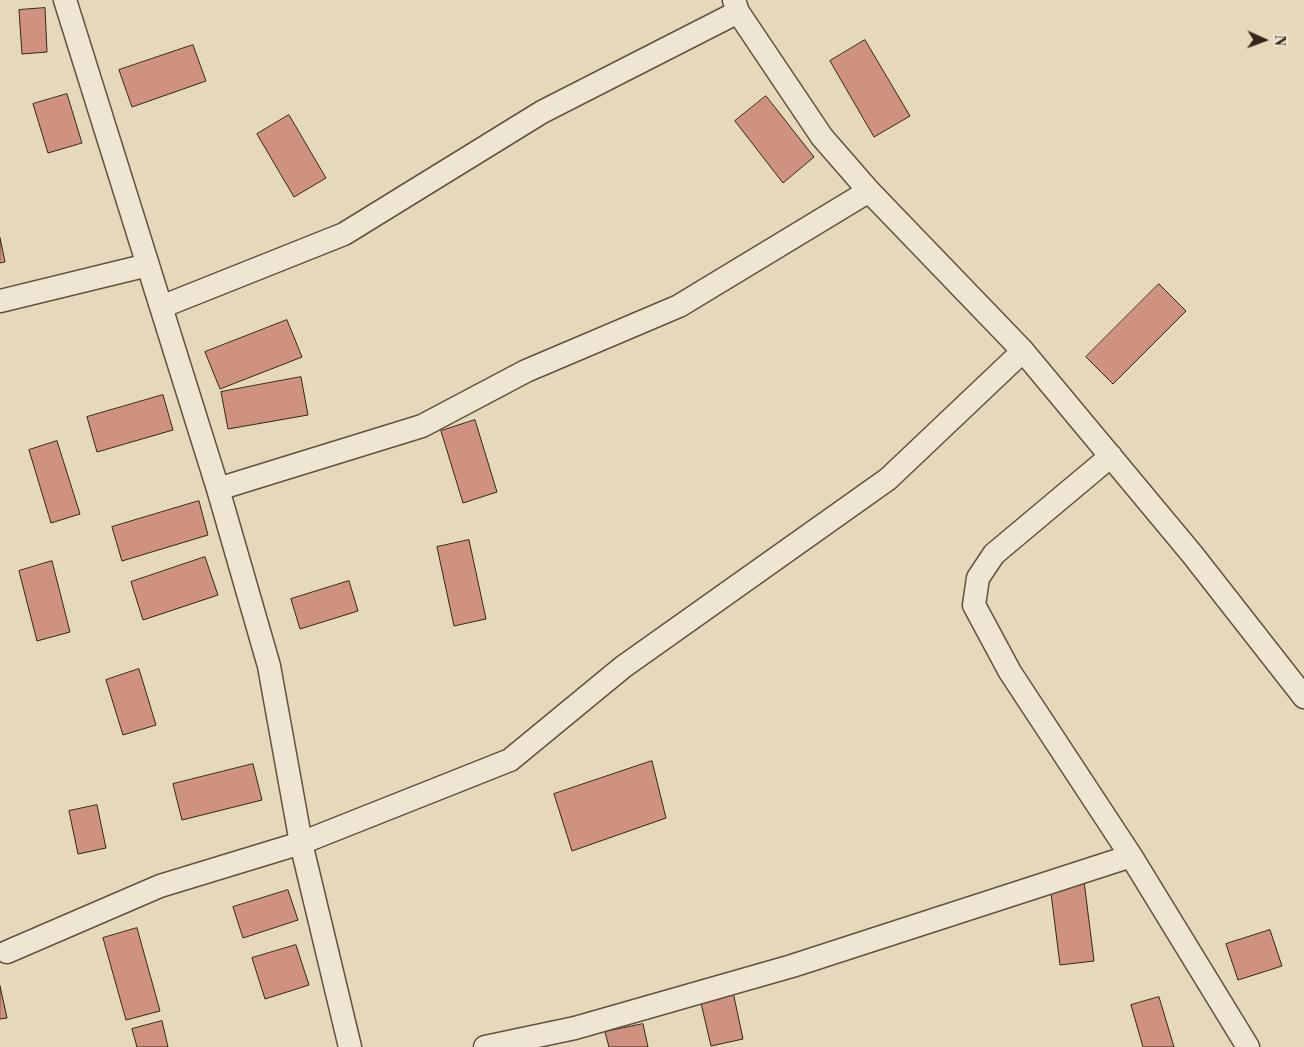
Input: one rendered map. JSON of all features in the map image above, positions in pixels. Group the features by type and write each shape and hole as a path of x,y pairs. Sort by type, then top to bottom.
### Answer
{"street":[{"path":"66,0 218,489 269,666 301,843 350,1047"},
{"path":"161,307 344,234 542,112 736,6 822,137 869,191 1023,351 1192,554 1304,697"},
{"path":"218,489 422,426 526,371 679,306 869,191"},
{"path":"0,301 148,265"},
{"path":"7,952 160,886 301,843 510,760 623,667 888,479 1023,351"},
{"path":"1112,456 994,554 978,578 974,605 1010,672 1131,856 1248,1047"},
{"path":"485,1047 575,1028 792,966 1131,856"}],"building":[{"path":"45,8 47,52 22,54 19,10"},
{"path":"865,40 910,116 874,137 830,61"},
{"path":"193,45 206,81 132,107 119,70"},
{"path":"67,94 82,143 48,153 33,104"},
{"path":"766,96 814,157 783,183 735,121"},
{"path":"289,115 326,178 294,197 257,134"},
{"path":"0,238 5,262 0,263"},
{"path":"1159,284 1186,311 1113,384 1086,357"},
{"path":"287,320 302,357 220,389 205,352"},
{"path":"301,377 308,415 228,429 221,392"},
{"path":"163,395 173,430 97,452 87,417"},
{"path":"475,420 497,492 463,503 441,431"},
{"path":"57,441 80,514 51,523 29,450"},
{"path":"199,501 208,535 122,561 112,527"},
{"path":"469,540 486,619 454,626 437,547"},
{"path":"205,557 218,595 143,620 131,582"},
{"path":"52,561 70,632 37,641 19,571"},
{"path":"349,581 358,611 300,629 291,599"},
{"path":"139,669 156,725 123,735 106,680"},
{"path":"652,761 666,818 572,851 554,794"},
{"path":"253,764 262,800 182,820 173,784"},
{"path":"97,805 106,848 78,854 69,811"},
{"path":"1084,881 1094,961 1060,965 1050,885"},
{"path":"288,890 298,920 243,938 233,907"},
{"path":"137,928 160,1011 126,1020 103,938"},
{"path":"1270,930 1282,966 1238,980 1226,944"},
{"path":"296,945 309,985 265,999 252,958"},
{"path":"0,986 7,1018 0,1019"},
{"path":"733,992 743,1039 711,1046 700,999"},
{"path":"1159,997 1174,1047 1143,1047 1131,1005"},
{"path":"162,1021 168,1047 137,1047 132,1029"},
{"path":"643,1024 648,1047 609,1047 605,1032"}]}
